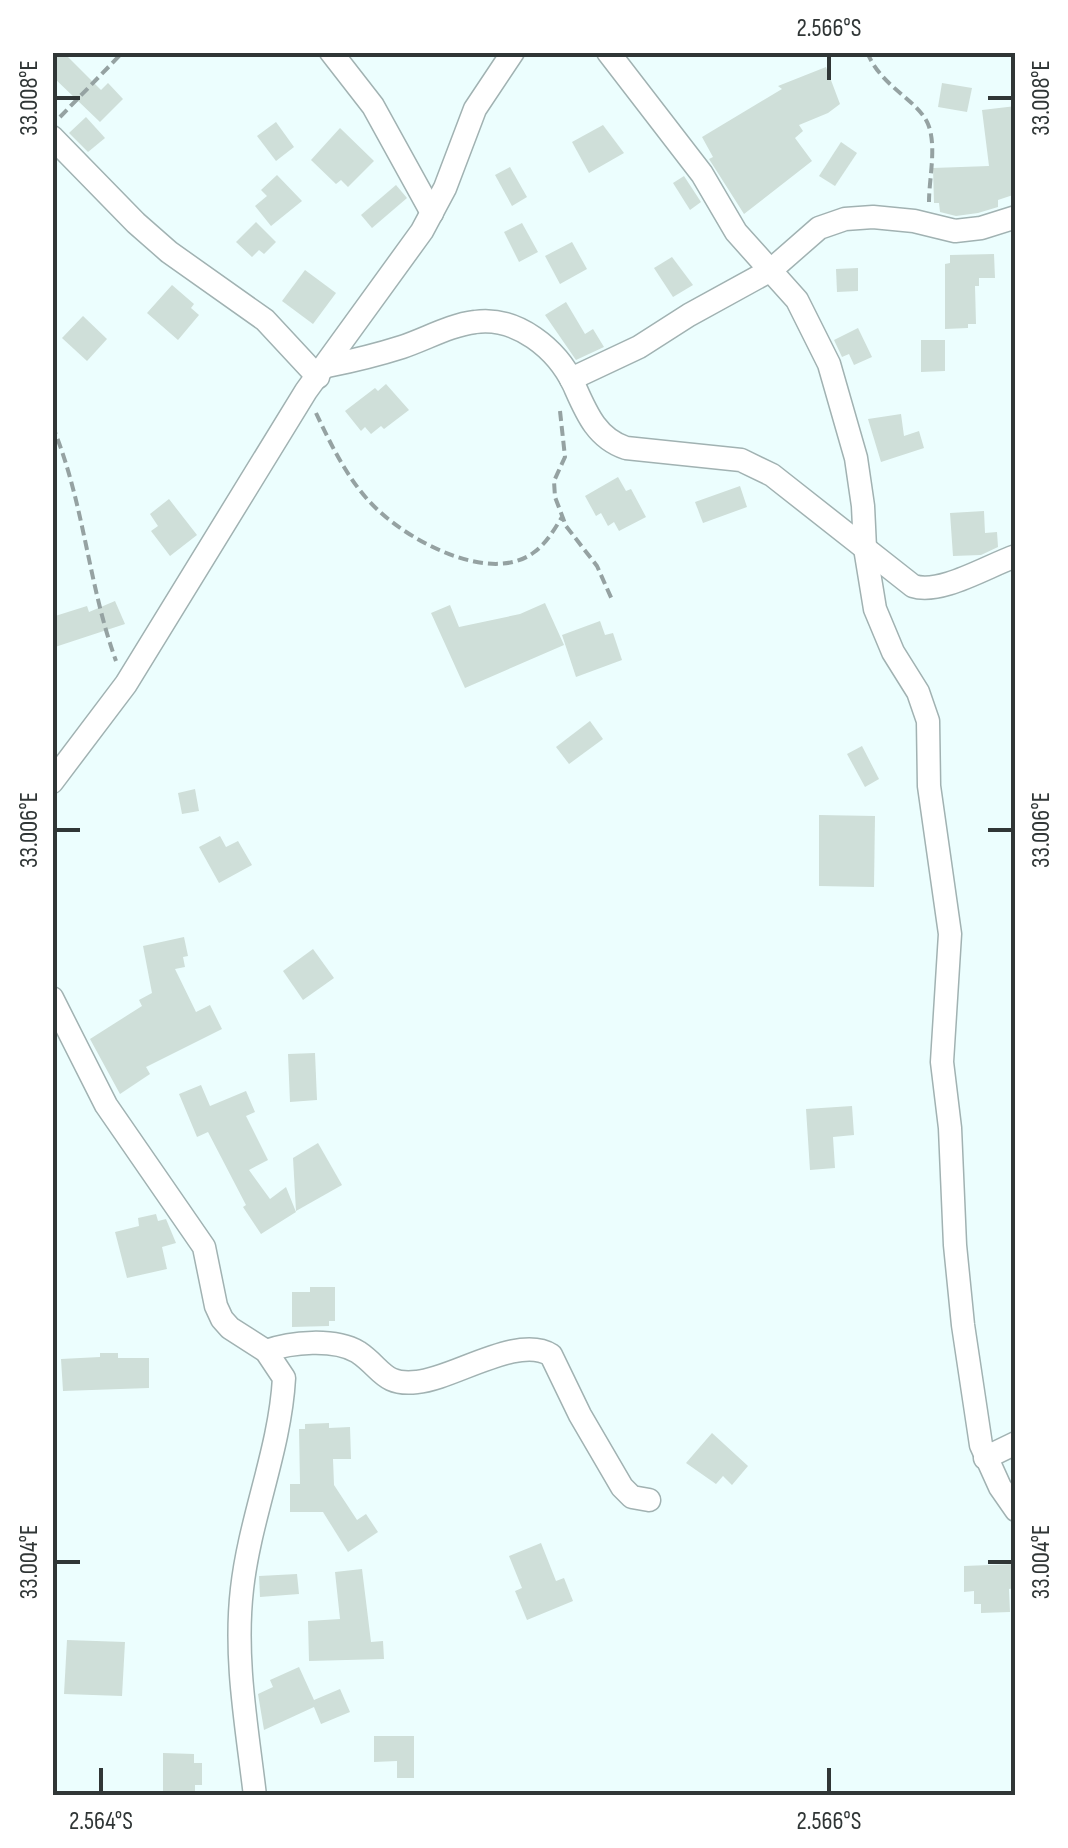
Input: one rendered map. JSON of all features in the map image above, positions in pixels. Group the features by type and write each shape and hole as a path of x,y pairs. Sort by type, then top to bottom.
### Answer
{"street":[{"path":"331,52 373,106 432,213"},
{"path":"52,782 126,684 317,378 432,213 476,110 513,52"},
{"path":"608,52 702,174 736,232 797,300 829,364 856,458 864,506 864,548 881,625 893,652 909,673 928,721 929,786 950,934 942,1062 963,1324 985,1458 1016,1510"},
{"path":"52,136 169,252 265,320 317,378"},
{"path":"571,378 639,347 771,270 820,228 845,219 873,217 955,231 1016,217"},
{"path":"317,378 462,324 487,321 528,333 560,360 588,417 613,443 626,448 741,460 772,475 904,580 925,590 1016,556"},
{"path":"52,998 114,1117 204,1247 222,1319 266,1351 284,1378 240,1608 242,1710 255,1796"},
{"path":"266,1351 292,1345 349,1348 394,1382 420,1382 507,1353 544,1350 551,1354 588,1430 622,1487 632,1496 649,1500"},
{"path":"985,1458 1016,1443"}],"path":[{"path":"52,125 123,52"},
{"path":"867,52 880,76 928,124 932,140 932,226"},
{"path":"317,378 331,445 378,510 414,537 484,564 512,563 533,554 562,517"},
{"path":"559,409 565,456 554,481 562,517 574,540 597,566 613,602"},
{"path":"52,426 62,449 83,530 98,609 126,684"}],"building":[{"path":"52,52 63,52 101,90 108,83 123,99 100,122 52,76"},
{"path":"826,67 840,104 799,125 803,131 795,138 812,161 744,214 709,159 713,157 702,137 782,89 778,86"},
{"path":"942,83 972,88 967,112 938,107"},
{"path":"1016,106 1016,194 998,200 998,207 978,213 956,216 940,212 939,203 934,203 933,168 989,166 982,110"},
{"path":"86,117 105,138 88,152 69,133"},
{"path":"276,122 294,147 276,161 257,136"},
{"path":"603,125 624,153 589,173 572,142"},
{"path":"340,128 374,161 348,187 341,180 336,184 311,160"},
{"path":"841,142 857,153 835,186 819,176"},
{"path":"510,167 527,197 512,206 495,175"},
{"path":"277,175 302,201 271,226 255,206 267,196 261,190"},
{"path":"684,176 701,202 690,210 673,183"},
{"path":"396,185 407,198 372,228 361,215"},
{"path":"256,222 276,242 264,254 259,250 252,257 236,242"},
{"path":"522,223 538,252 519,262 504,232"},
{"path":"572,242 587,269 560,284 545,256"},
{"path":"994,254 995,278 979,278 979,286 975,286 976,324 945,329 945,264 950,263 950,255"},
{"path":"672,257 693,285 673,297 654,268"},
{"path":"858,268 858,291 837,292 836,269"},
{"path":"305,270 336,293 313,324 282,301"},
{"path":"172,285 194,304 191,308 199,315 178,340 147,313"},
{"path":"566,302 585,334 593,329 604,347 576,360 545,315"},
{"path":"83,316 107,339 87,361 62,338"},
{"path":"858,328 872,357 854,365 849,354 842,357 834,340"},
{"path":"921,340 945,340 945,371 921,372"},
{"path":"386,384 409,410 384,429 381,426 371,434 365,427 361,431 345,411"},
{"path":"901,414 904,436 919,431 924,448 881,462 868,419"},
{"path":"618,477 626,491 631,489 646,517 619,531 614,522 608,526 601,513 596,516 585,496"},
{"path":"740,486 747,507 703,523 695,502"},
{"path":"169,499 197,535 170,556 151,531 158,526 150,514"},
{"path":"984,511 985,533 997,532 998,547 981,555 953,556 950,513"},
{"path":"115,601 125,624 52,648 52,617 87,606 89,612"},
{"path":"545,603 564,645 465,688 431,613 450,605 459,627 520,614"},
{"path":"600,621 605,635 613,633 622,660 576,677 562,635"},
{"path":"590,721 603,739 569,764 556,747"},
{"path":"862,746 879,779 865,787 847,754"},
{"path":"195,789 199,811 182,814 178,793"},
{"path":"819,815 875,816 874,887 819,886"},
{"path":"220,836 226,847 238,841 252,865 219,883 199,847"},
{"path":"184,937 188,956 183,957 185,967 175,969 196,1012 210,1005 222,1029 146,1067 150,1074 120,1094 90,1039 142,1006 139,1000 152,993 143,946"},
{"path":"313,949 334,978 303,1000 283,971"},
{"path":"315,1053 317,1100 290,1102 288,1054"},
{"path":"201,1085 210,1106 246,1091 255,1112 246,1116 268,1160 249,1170 270,1199 286,1187 296,1212 261,1234 243,1207 246,1205 208,1132 197,1137 179,1094"},
{"path":"852,1106 854,1135 833,1137 835,1168 810,1170 806,1109"},
{"path":"318,1143 342,1185 296,1211 293,1158"},
{"path":"156,1214 158,1221 166,1219 176,1243 162,1247 167,1269 127,1278 115,1232 139,1226 138,1218"},
{"path":"310,1287 335,1287 335,1321 329,1321 329,1326 292,1327 292,1292 310,1292"},
{"path":"100,1353 118,1353 118,1358 149,1358 149,1388 63,1391 61,1359 100,1357"},
{"path":"329,1423 329,1428 350,1427 351,1459 333,1459 334,1485 357,1520 366,1514 378,1532 348,1552 323,1512 290,1512 290,1484 300,1484 299,1429 305,1429 305,1424"},
{"path":"712,1433 748,1466 732,1485 723,1476 716,1484 686,1463"},
{"path":"541,1543 556,1581 564,1578 573,1601 527,1620 515,1591 522,1588 509,1556"},
{"path":"1015,1564 1015,1588 1009,1589 1010,1612 981,1613 981,1604 974,1604 974,1591 964,1592 964,1566"},
{"path":"362,1569 371,1642 383,1641 384,1659 309,1661 308,1621 340,1619 335,1572"},
{"path":"297,1574 299,1594 260,1597 259,1576"},
{"path":"67,1640 125,1642 122,1696 64,1694"},
{"path":"299,1667 314,1700 340,1689 350,1712 321,1724 314,1707 264,1730 258,1694 273,1687 270,1680"},
{"path":"374,1736 414,1736 414,1778 397,1778 397,1761 374,1762"},
{"path":"163,1753 194,1754 194,1763 202,1763 202,1785 195,1785 195,1794 163,1794"}]}
